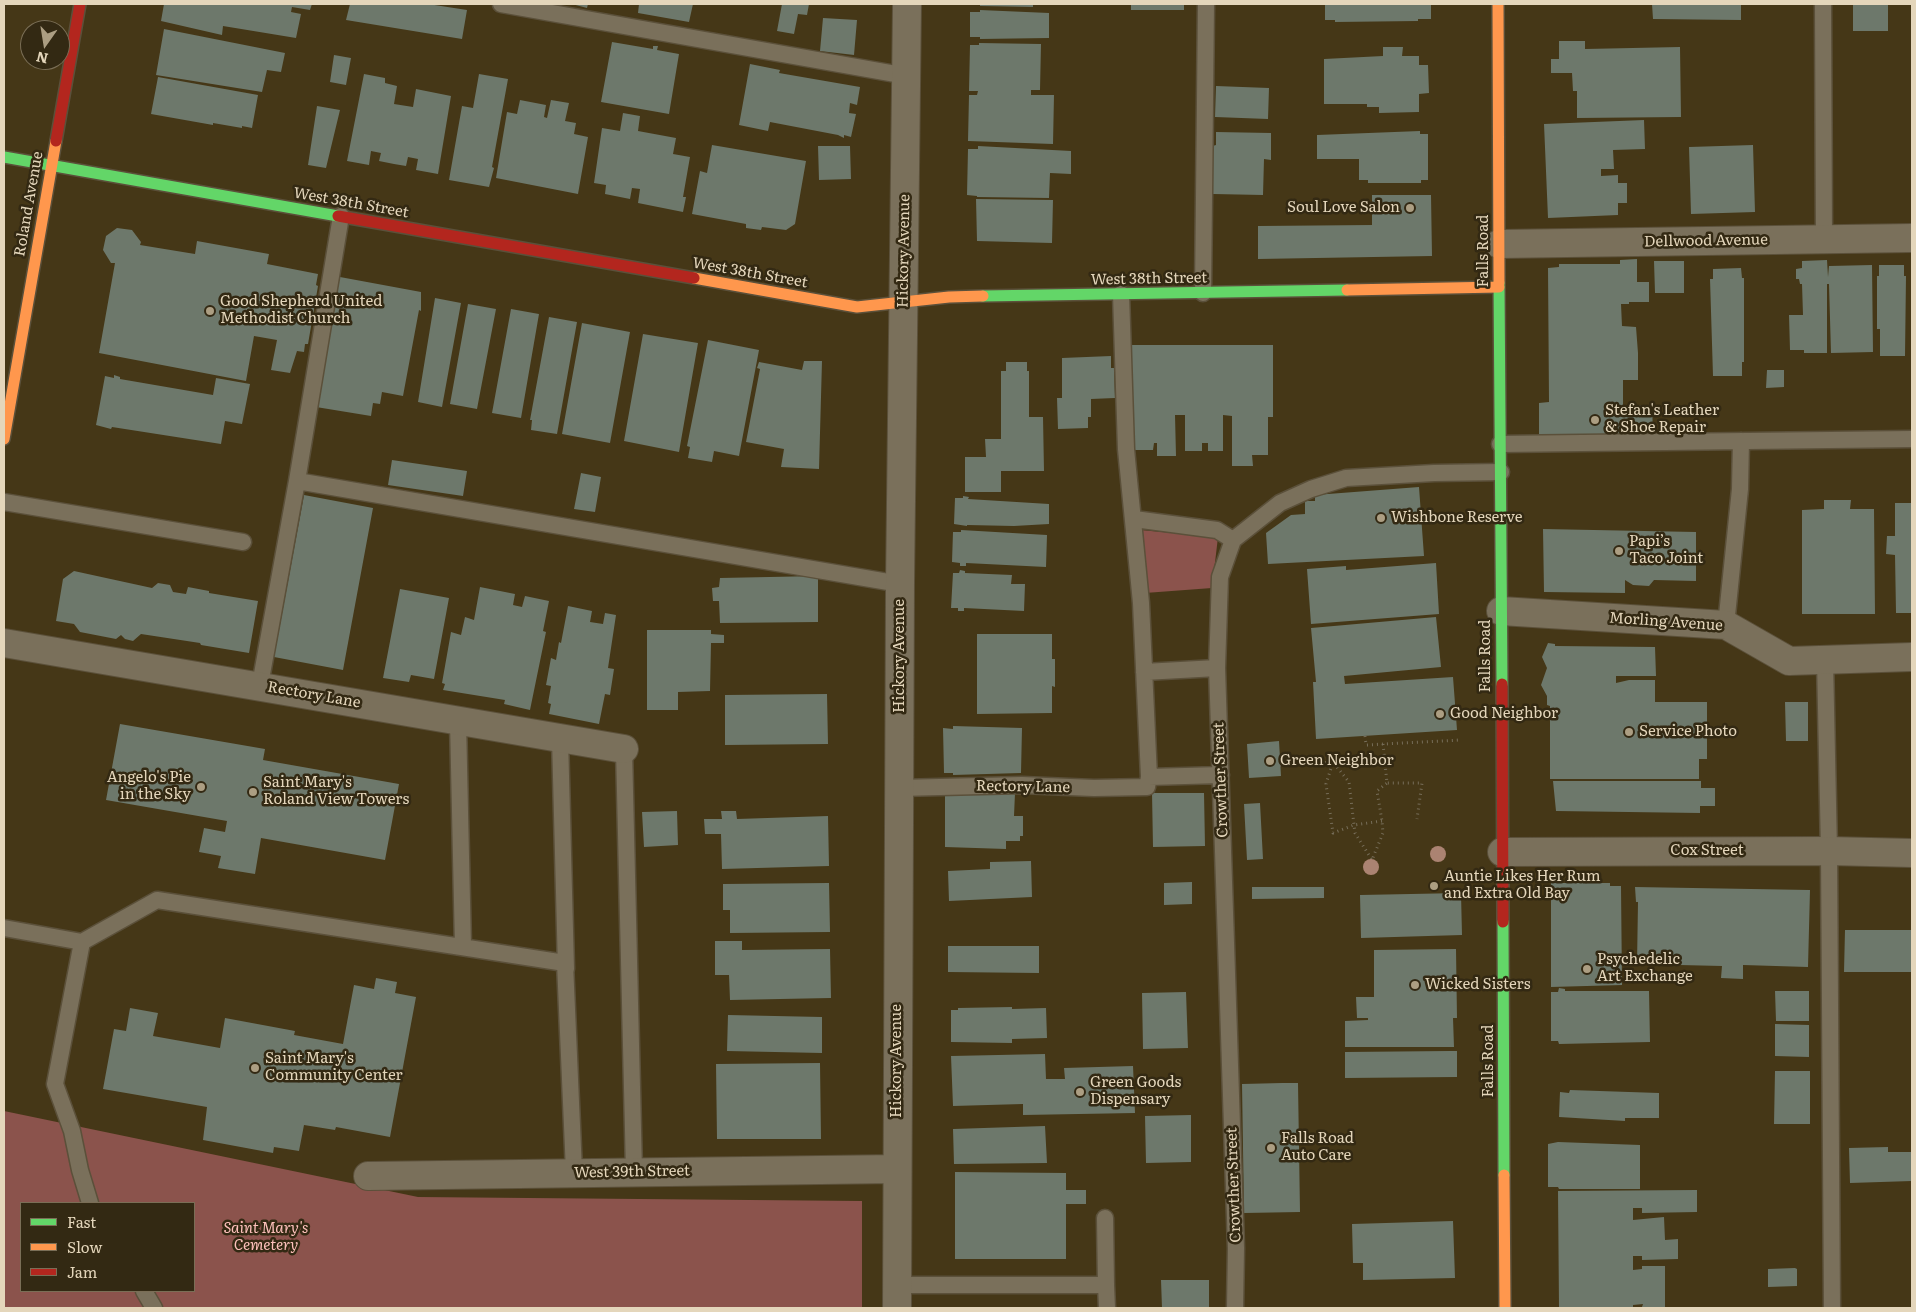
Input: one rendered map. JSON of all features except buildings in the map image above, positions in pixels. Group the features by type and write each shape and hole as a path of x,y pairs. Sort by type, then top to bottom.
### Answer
{"street":[{"name":"Roland Avenue","path":"4,439 80,4"},
{"name":"Hickory Avenue","path":"897,1296 896,1169 900,584 907,4"},
{"name":"Falls Road","path":"1498,4 1505,1308"},
{"name":"West 38th Street","path":"4,157 857,307 948,297 1499,287"},
{"name":"Dellwood Avenue","path":"1499,244 1912,238"},
{"name":"Morling Avenue","path":"1501,611 1726,625 1789,661 1912,657"},
{"name":"Rectory Lane","path":"4,643 260,685 624,749"},
{"name":"Cox Street","path":"1502,852 1829,851 1912,854"},
{"name":"West 39th Street","path":"368,1176 896,1169"}],"lane":[{"path":"501,4 907,76"},
{"path":"1203,293 1206,4"},
{"path":"1823,4 1824,239"},
{"path":"260,685 297,481 341,216"},
{"path":"1121,294 1126,449 1134,519 1144,672 1148,782"},
{"path":"1500,444 1912,439"},
{"path":"1726,625 1740,488 1741,441"},
{"path":"1134,519 1216,530 1233,540 1280,503 1311,488 1346,478 1434,473 1500,472"},
{"path":"297,481 900,584"},
{"path":"4,502 242,542"},
{"name":"Crowther Street","path":"1233,540 1220,576 1217,668 1236,1238 1235,1308"},
{"path":"1825,660 1829,851 1832,1308"},
{"path":"1144,672 1217,668"},
{"path":"458,721 463,947"},
{"path":"560,738 574,1172"},
{"path":"624,749 634,1172"},
{"name":"Rectory Lane","path":"899,788 1022,785 1094,788 1222,775"},
{"path":"4,928 82,942 157,900 565,963 566,969"},
{"path":"82,942 55,1084 72,1131 80,1170 90,1202"},
{"path":"1105,1218 1107,1308"},
{"path":"897,1296 1106,1285"},
{"path":"145,1292 154,1308"}],"path":[{"path":"1365,736 1366,745 1460,740"},
{"path":"1383,744 1387,783"},
{"path":"1280,765 1384,760"},
{"path":"1333,762 1349,782 1355,833 1372,860 1383,833 1378,791 1387,783 1422,783 1417,819"},
{"path":"1333,762 1326,784 1333,833 1354,825 1382,821"}],"green space":[{"path":"1140,530 1218,537 1212,588 1145,593"},
{"name":"Saint Mary's Cemetery","path":"4,1111 418,1197 862,1201 862,1308 4,1308"}],"traffic: fast":[{"path":"4,157 338,216"},
{"path":"1499,283 1502,684"},
{"path":"983,296 1347,290"},
{"path":"1503,922 1504,1175"}],"traffic: slow":[{"path":"1498,4 1499,283"},
{"path":"4,439 56,141"},
{"path":"694,278 857,307 949,297 983,296"},
{"path":"1347,290 1499,287"},
{"path":"1504,1175 1505,1308"}],"traffic: jam":[{"path":"56,141 80,4"},
{"path":"338,216 694,278"},
{"path":"1502,684 1503,922"}],"place":[{"name":"Soul Love Salon","path":"1410,208"},
{"name":"Good Shepherd United Methodist Church","path":"210,311"},
{"name":"Stefan's Leather & Shoe Repair","path":"1595,420"},
{"name":"Wishbone Reserve","path":"1381,518"},
{"name":"Papi’s Taco Joint","path":"1619,551"},
{"name":"Good Neighbor","path":"1440,714"},
{"name":"Service Photo","path":"1629,732"},
{"name":"Green Neighbor","path":"1270,761"},
{"name":"Angelo's Pie in the Sky","path":"201,787"},
{"name":"Saint Mary's Roland View Towers","path":"253,792"},
{"name":"Auntie Likes Her Rum and Extra Old Bay","path":"1434,886"},
{"name":"Psychedelic Art Exchange","path":"1587,969"},
{"name":"Wicked Sisters","path":"1415,985"},
{"name":"Saint Mary's Community Center","path":"255,1068"},
{"name":"Green Goods Dispensary","path":"1080,1092"},
{"name":"Falls Road Auto Care","path":"1271,1148"}]}
